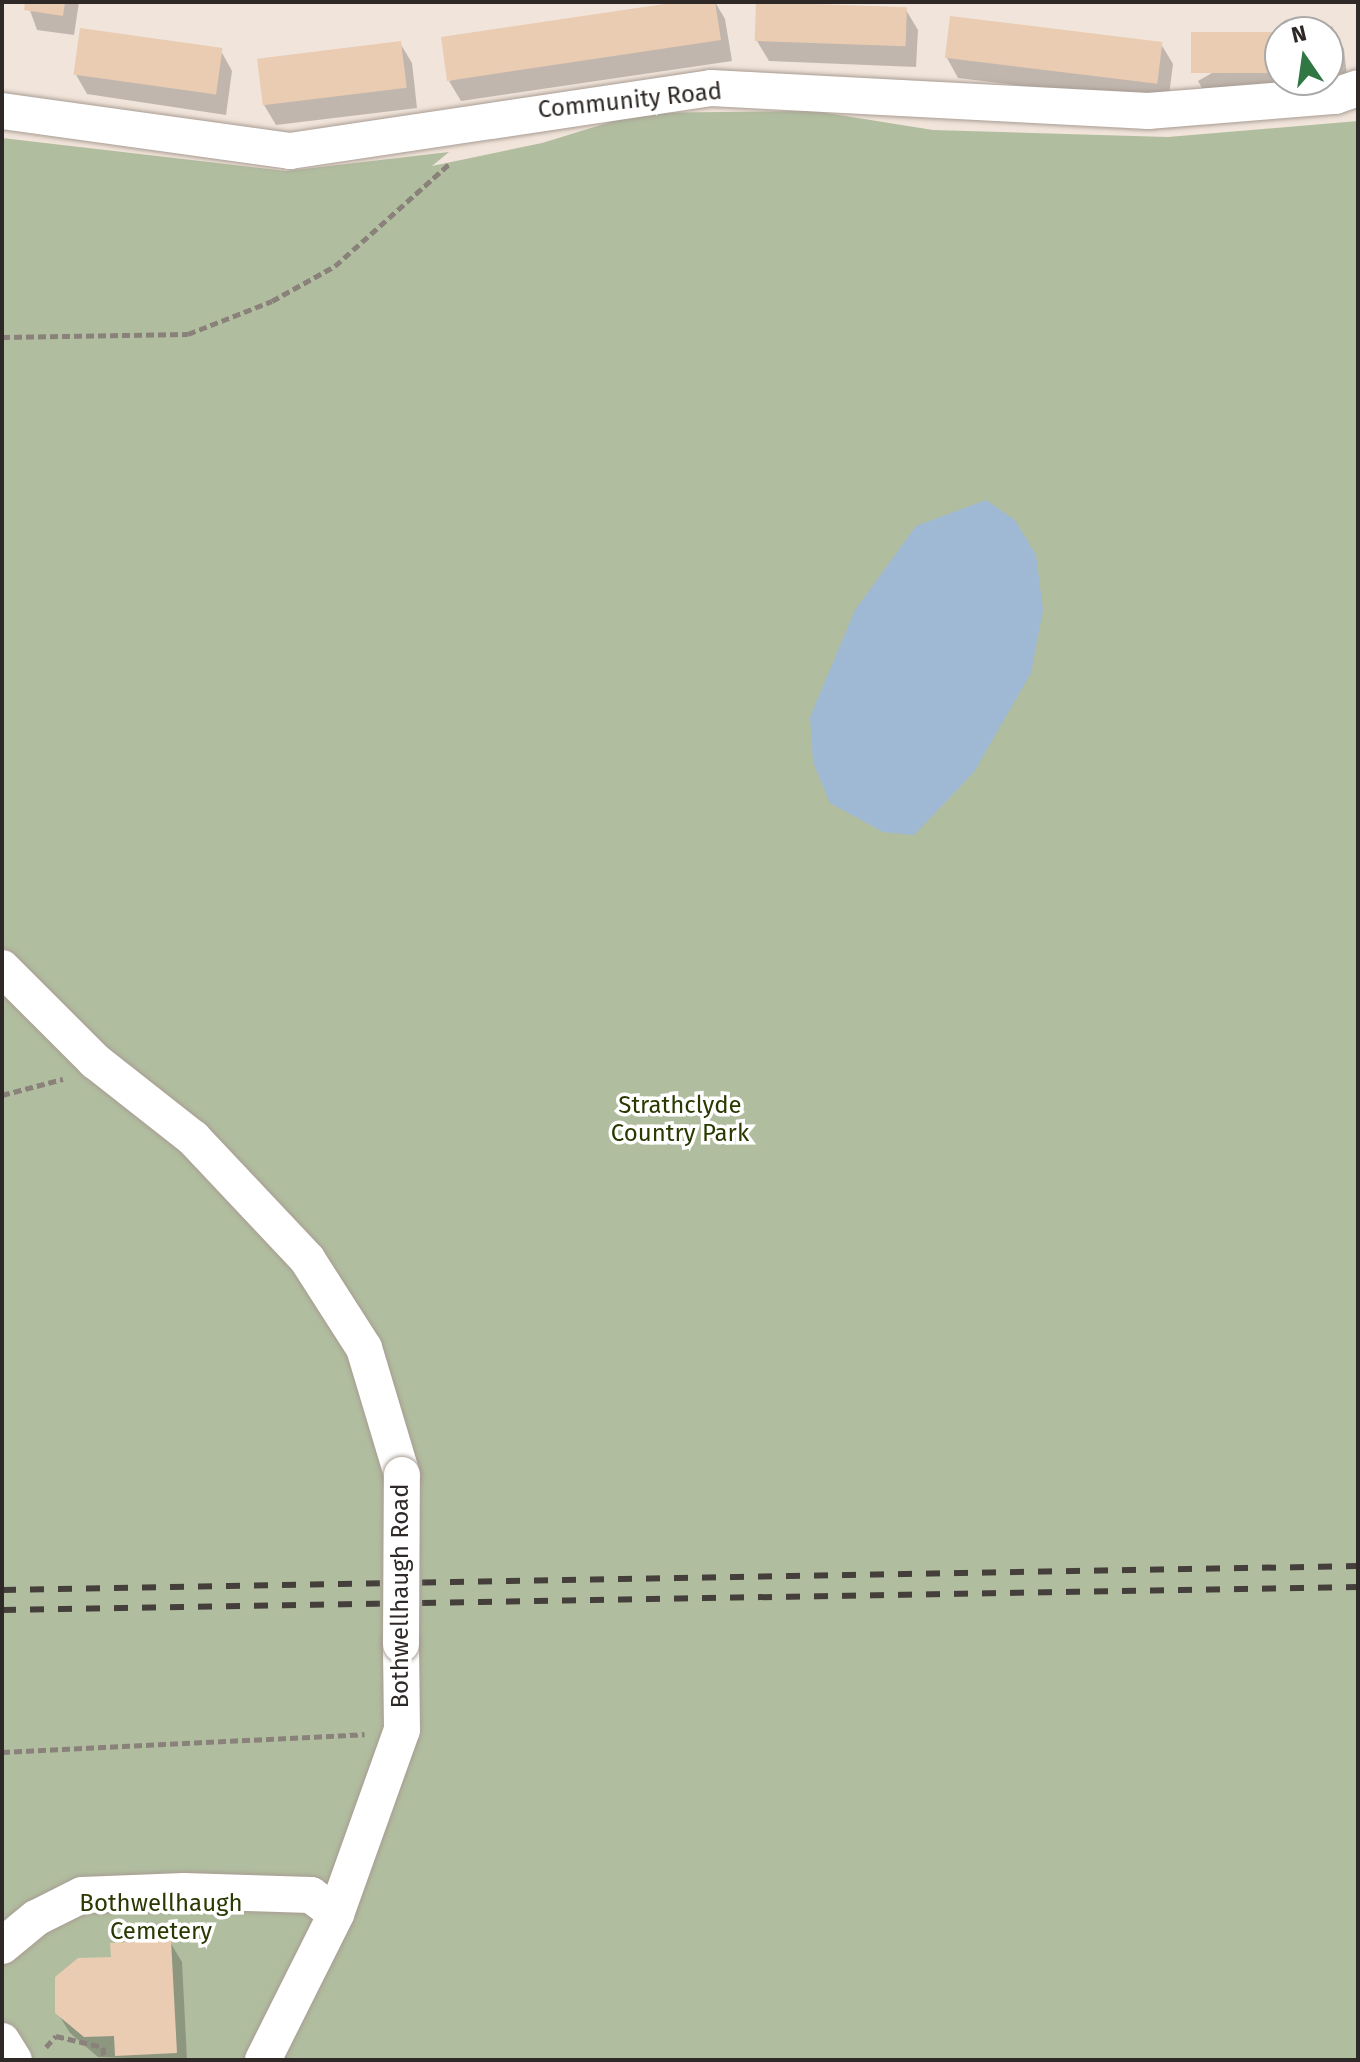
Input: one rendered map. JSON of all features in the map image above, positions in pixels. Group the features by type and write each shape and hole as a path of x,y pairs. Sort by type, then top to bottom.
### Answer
{"street":[{"name":"Community Road","path":"2,111 290,151 711,88 1148,111 1335,96 1358,88"},
{"name":"Bothwellhaugh Road","path":"2,968 95,1061 193,1138 307,1259 364,1348 402,1475 402,1730 336,1914 263,2060"},
{"path":"2,1946 36,1918 82,1895 184,1891 311,1895 336,1914"},
{"path":"2,2041 28,2056"}],"path":[{"path":"2,337 188,334 272,301 335,266 454,159"},
{"path":"2,1095 52,1086 95,1061"},
{"path":"2,1752 150,1748 402,1730"},
{"path":"28,2056 56,2036 103,2047 104,2060"}],"green space":[{"name":"Strathclyde Country Park","path":"814,111 933,130 1168,137 1358,121 1358,2060 2,2060 2,138 286,171 449,152 432,166 542,143 640,113"}],"water":[{"path":"986,500 1015,520 1036,555 1043,610 1031,673 974,772 914,835 883,832 830,803 813,762 810,717 855,610 916,526"}],"building":[{"path":"25,2 65,2 63,16 24,10"},
{"path":"678,2 715,2 721,40 447,81 441,37"},
{"path":"756,2 907,7 906,46 755,41"},
{"path":"950,16 1162,42 1157,84 945,58"},
{"path":"80,28 223,48 216,95 73,75"},
{"path":"1191,32 1264,32 1264,73 1191,73"},
{"path":"401,41 407,88 263,105 257,59"},
{"name":"Bothwellhaugh Cemetery","path":"171,1940 177,2053 115,2056 114,2036 84,2037 55,2013 55,1977 78,1958 111,1957 110,1943"}],"railway":[{"path":"2,1590 1358,1566"},
{"path":"2,1610 1358,1587"}]}
